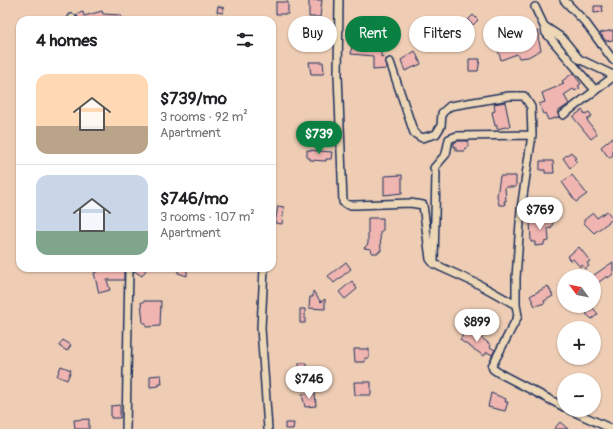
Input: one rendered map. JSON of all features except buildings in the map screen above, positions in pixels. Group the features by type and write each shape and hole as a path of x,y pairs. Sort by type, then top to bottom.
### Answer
{"street":[{"path":"339,0 338,75 343,202 352,205 410,203 423,205 430,259 434,264 480,285 516,305"},
{"path":"564,0 585,22 613,60"},
{"path":"535,6 546,33 595,90"},
{"path":"544,26 562,38 579,59 613,76 562,115"},
{"path":"390,62 414,134 422,138 436,134 441,126 442,113 450,106 509,96 524,96 531,107 532,136 521,209 516,305 518,316 494,359 492,366 493,369 557,403"},
{"path":"434,264 436,173 434,168 446,154 449,139 457,136 532,136"},
{"path":"126,429 129,272"},
{"path":"264,272 261,328 268,429"},
{"path":"585,417 612,429"}]}
